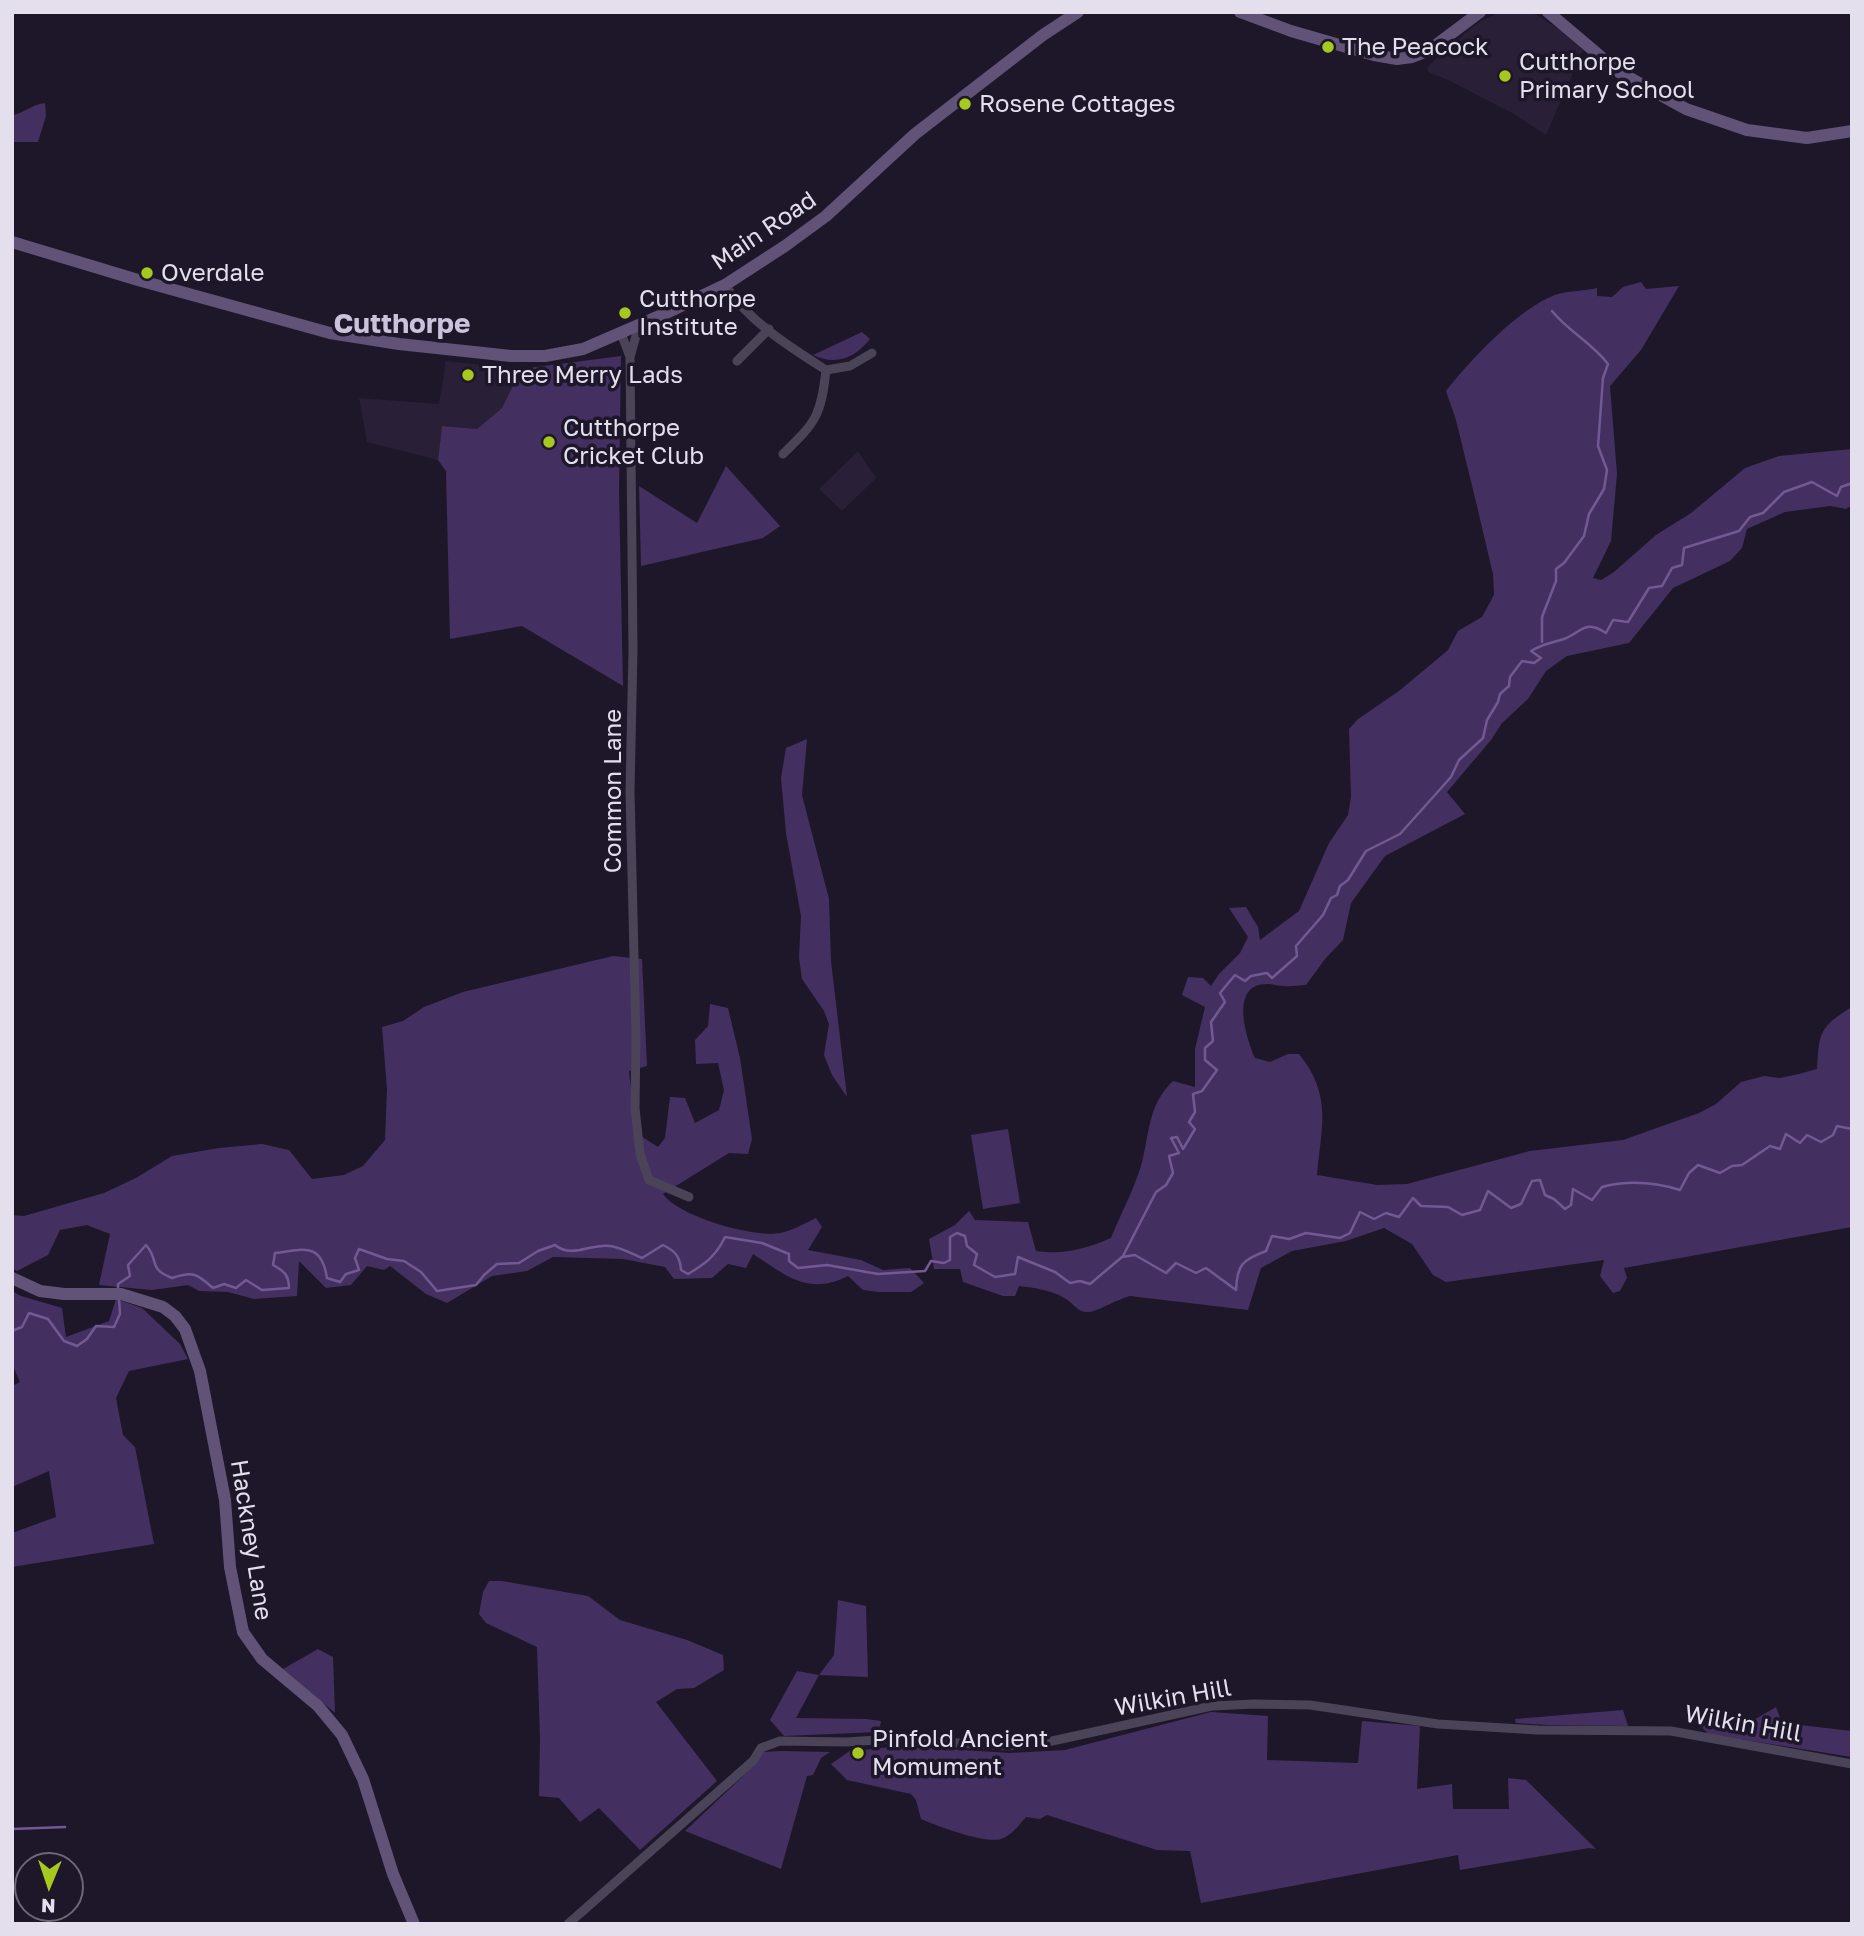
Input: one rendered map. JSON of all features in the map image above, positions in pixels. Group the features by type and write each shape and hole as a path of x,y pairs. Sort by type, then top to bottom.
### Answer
{"main road":[{"name":"Main Road","path":"12,242 317,329 399,344 511,356 545,356 583,349 724,285 785,246 826,216 915,134 1043,35 1079,12"},
{"path":"1240,12 1291,31 1397,59 1428,51 1480,12"},
{"path":"1548,12 1619,72 1686,110 1747,130 1783,135 1807,138 1852,131"},
{"name":"Hackney Lane","path":"12,1278 40,1291 64,1294 121,1294 163,1307 175,1316 185,1329 200,1371 225,1500 230,1567 243,1632 262,1659 318,1706 342,1735 363,1779 393,1874 414,1924"}],"street":[{"path":"724,285 737,304 826,370 850,366 872,352"},
{"name":"Common Lane","path":"639,325 630,358 633,650 629,791 636,1038 635,1108 640,1154 649,1180 689,1197"},
{"path":"737,361 769,329"},
{"name":"Common Lane","path":"621,333 630,358"},
{"path":"783,454 816,420 823,397 826,370"},
{"name":"Wilkin Hill","path":"568,1924 753,1761 761,1748 780,1741 846,1742 892,1739 1007,1746 1043,1743 1212,1706 1276,1704 1310,1705 1451,1725 1551,1731 1671,1731 1852,1763"}],"shaded area":[{"name":"Cutthorpe Primary School","path":"1501,12 1527,12 1537,15 1563,32 1583,50 1546,135 1512,113 1428,72 1428,66 1465,33 1481,21"},
{"path":"45,103 46,116 38,142 12,142 12,115"},
{"path":"1641,282 1646,289 1679,286 1641,350 1610,386 1617,474 1611,541 1593,578 1601,580 1614,572 1656,535 1691,513 1745,468 1779,456 1852,449 1852,505 1846,509 1830,506 1785,512 1747,529 1742,548 1730,561 1673,588 1629,643 1567,656 1546,671 1528,699 1502,723 1447,792 1465,814 1385,856 1351,903 1343,940 1306,985 1255,986 1244,1002 1245,1025 1255,1058 1270,1062 1288,1054 1299,1054 1310,1069 1321,1098 1322,1113 1317,1175 1377,1185 1407,1184 1530,1151 1623,1140 1699,1113 1716,1104 1741,1082 1764,1076 1780,1078 1817,1069 1823,1032 1833,1020 1852,1007 1852,1227 1624,1268 1627,1278 1620,1291 1613,1293 1600,1276 1604,1260 1446,1282 1433,1275 1412,1244 1384,1228 1346,1241 1292,1251 1261,1268 1248,1310 1130,1296 1098,1310 1085,1312 1049,1291 1019,1286 1015,1296 1003,1296 963,1282 960,1269 934,1269 929,1239 955,1225 969,1211 975,1220 1028,1222 1036,1251 1074,1250 1111,1238 1139,1172 1151,1119 1159,1099 1173,1081 1195,1087 1195,1049 1205,1007 1182,995 1188,977 1203,978 1211,986 1240,953 1248,937 1229,908 1246,907 1258,927 1260,940 1299,911 1329,843 1348,815 1351,797 1349,729 1358,719 1399,691 1448,650 1458,631 1482,617 1494,595 1493,574 1456,420 1446,391 1496,337 1541,302 1559,294 1597,288 1597,296 1612,297 1623,287"},
{"path":"862,332 870,339 851,355 830,360 813,355"},
{"path":"621,356 619,492 623,686 522,626 450,639 446,471 438,460 442,426 477,429 502,408 521,369"},
{"path":"446,361 521,369 502,408 477,429 442,426 438,460 367,442 359,398 439,404"},
{"path":"858,451 876,478 842,511 819,489"},
{"path":"726,466 780,526 763,538 641,566 639,486 697,523"},
{"path":"807,739 802,795 829,899 831,961 847,1097 832,1075 824,1055 829,1024 824,1011 802,979 799,958 801,916 786,833 781,778 786,748"},
{"path":"613,956 642,959 647,1066 629,1071 636,1133 658,1147 665,1138 670,1097 685,1098 695,1123 719,1110 724,1090 718,1063 696,1064 695,1040 708,1026 710,1004 728,1008 740,1058 752,1139 748,1154 729,1153 663,1194 671,1202 699,1217 752,1232 780,1233 816,1218 822,1227 808,1250 861,1260 883,1270 910,1268 924,1283 911,1292 863,1290 848,1276 834,1282 809,1284 787,1276 753,1254 746,1268 728,1264 712,1278 674,1279 665,1267 623,1259 553,1257 527,1271 492,1276 447,1303 426,1294 390,1266 384,1270 367,1266 351,1285 326,1288 299,1261 297,1296 254,1299 228,1292 199,1291 188,1285 152,1290 99,1285 110,1234 87,1225 60,1230 48,1255 17,1271 12,1268 12,1215 24,1216 104,1193 136,1178 172,1156 262,1144 289,1150 312,1179 344,1175 363,1166 385,1140 387,1089 382,1027 403,1021 424,1007 463,992"},
{"path":"1008,1129 1020,1203 983,1209 971,1135"},
{"path":"12,1291 62,1308 66,1337 109,1321 116,1299 142,1308 180,1344 188,1359 129,1371 116,1398 123,1435 135,1447 154,1544 12,1567 12,1533 56,1517 49,1471 12,1487 12,1386 20,1382 12,1364"},
{"path":"489,1581 588,1596 620,1620 687,1640 723,1655 724,1670 694,1688 677,1689 656,1702 717,1781 640,1850 599,1808 580,1822 559,1798 539,1796 537,1647 486,1623 479,1614 483,1592"},
{"path":"838,1600 866,1606 868,1677 819,1675 834,1655"},
{"path":"318,1649 333,1657 335,1713 283,1669"},
{"path":"797,1671 819,1675 796,1718 881,1721 879,1732 784,1736 770,1720"},
{"path":"1776,1707 1782,1723 1852,1731 1852,1757 1708,1734 1701,1726 1752,1721"},
{"path":"1623,1710 1628,1726 1547,1725 1516,1723 1515,1719"},
{"path":"1211,1712 1268,1716 1267,1760 1358,1763 1362,1721 1420,1726 1417,1789 1452,1784 1453,1809 1509,1809 1508,1778 1526,1780 1596,1849 1460,1870 1458,1855 1201,1903 1190,1851 1157,1850 1047,1815 1040,1819 1026,1817 1001,1839 973,1837 921,1819 916,1800 911,1794 847,1780 831,1764 851,1750 853,1759 862,1759 864,1750 899,1746 1010,1753 1065,1750"},
{"path":"762,1752 830,1752 821,1758 813,1775 807,1776 781,1869 685,1831 756,1764"}],"waterway":[{"path":"1542,642 1542,617 1556,581 1556,569 1564,563 1584,536 1589,514 1604,489 1607,470 1598,446 1603,378 1608,364 1552,311"},
{"path":"1123,1256 1156,1192 1166,1185 1173,1173 1169,1156 1179,1153 1171,1138 1177,1137 1183,1149 1195,1129 1189,1122 1195,1112 1193,1094 1202,1091 1217,1070 1205,1060 1205,1048 1213,1041 1211,1022 1225,1002 1220,993 1235,975 1245,981 1251,976 1267,973 1272,978 1297,956 1296,946 1323,915 1331,898 1337,895 1340,886 1348,880 1366,851 1400,834 1451,777 1459,760 1483,738 1487,720 1500,694 1509,686 1510,677 1522,661 1534,663 1541,658 1531,651 1564,639 1584,628 1593,627 1606,633 1613,620 1628,622 1649,588 1662,586 1672,568 1682,565 1684,548 1739,531 1750,517 1763,513 1784,492 1812,482 1837,496 1841,487 1852,483"},
{"path":"118,1291 118,1284 130,1276 128,1265 146,1245 159,1271 172,1278 185,1274 194,1275 213,1288 224,1284 236,1288 246,1280 262,1290 289,1288 285,1274 273,1265 275,1253 302,1250 315,1253 324,1266 327,1278 340,1282 346,1274 359,1270 355,1258 359,1249 387,1259 404,1261 421,1272 437,1291 476,1285 497,1264 519,1263 538,1251 555,1245 568,1251 610,1246 642,1258 663,1245 676,1254 681,1270 688,1274 709,1259 725,1237 762,1243 789,1254 789,1261 798,1268 827,1265 878,1274 925,1271 931,1261 944,1263 950,1260 950,1237 957,1233 965,1236 967,1246 977,1254 974,1265 995,1277 1015,1274 1018,1257 1055,1272 1070,1283 1080,1281 1090,1284 1122,1257 1135,1255 1166,1273 1176,1263 1196,1273 1206,1268 1236,1290 1242,1264 1266,1251 1272,1236 1289,1239 1306,1233 1340,1238 1350,1233 1360,1212 1374,1219 1386,1213 1399,1217 1413,1198 1421,1206 1448,1207 1462,1215 1480,1210 1488,1191 1511,1208 1521,1204 1532,1181 1540,1180 1545,1195 1565,1209 1571,1205 1573,1189 1592,1200 1602,1187 1622,1183 1661,1185 1680,1190 1689,1173 1698,1165 1720,1173 1732,1166 1742,1165 1770,1146 1780,1149 1786,1134 1800,1143 1807,1135 1821,1142 1833,1135 1837,1126 1852,1129"},
{"path":"12,1331 22,1327 29,1313 48,1319 64,1341 77,1346 87,1339 96,1326 114,1327 120,1314 119,1298"},
{"path":"12,1829 65,1827"}],"place":[{"name":"The Peacock","path":"1328,47"},
{"name":"Cutthorpe Primary School","path":"1505,76"},
{"name":"Rosene Cottages","path":"965,104"},
{"name":"Overdale","path":"147,273"},
{"name":"Cutthorpe Institute","path":"625,313"},
{"name":"Three Merry Lads","path":"468,375"},
{"name":"Cutthorpe Cricket Club","path":"549,442"},
{"name":"Pinfold Ancient Momument","path":"858,1753"}],"district":[{"name":"Cutthorpe","path":"402,324"}]}
